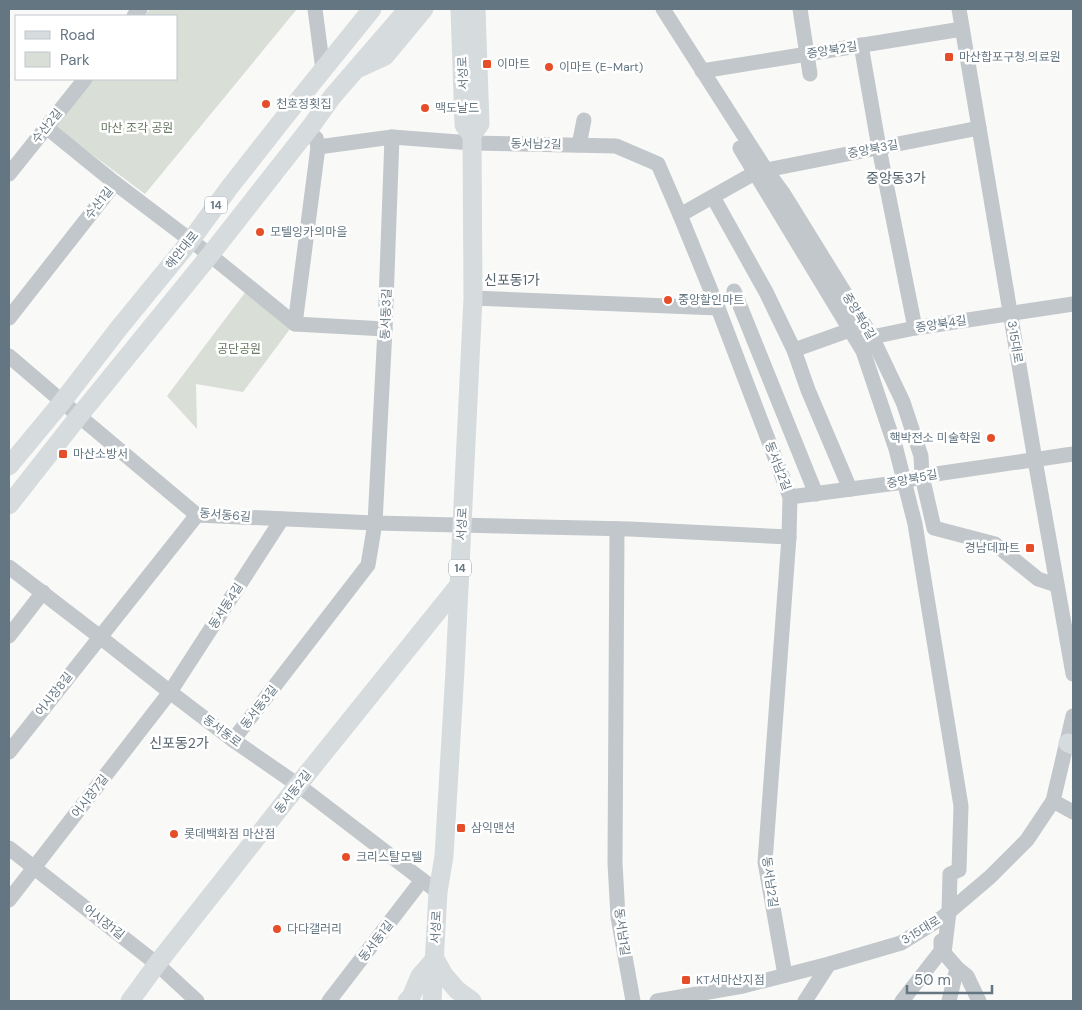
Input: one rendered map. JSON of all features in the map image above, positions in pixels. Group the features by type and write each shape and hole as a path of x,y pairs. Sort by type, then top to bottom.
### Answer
{"main road":[{"name":"해안대로","path":"9,505 78,416 210,255 332,97 408,9"},
{"path":"353,71 385,56 424,9"},
{"name":"서성로","path":"432,1001 438,892 444,856 473,298 472,139 480,124 476,9"},
{"name":"해안대로","path":"9,466 191,240 235,180 372,10"},
{"name":"서성로","path":"457,13 464,125 472,139"},
{"name":"동서동2길","path":"130,1001 298,785 459,585"},
{"path":"407,1001 411,997 420,976 434,959 444,975 457,990 472,1001"}],"street":[{"path":"316,9 323,70"},
{"name":"중앙북6길","path":"663,9 761,172 783,193 872,337 903,402 921,456 922,476 934,528 995,544 1038,579 1056,585"},
{"path":"800,9 810,74"},
{"name":"3·15대로","path":"959,9 1056,585 1073,674"},
{"name":"중앙북2길","path":"702,71 962,28"},
{"path":"861,45 879,148 915,328"},
{"name":"수산2길","path":"9,174 84,80"},
{"path":"579,145 584,120"},
{"path":"312,125 318,147 295,324 385,329"},
{"path":"46,127 115,183"},
{"name":"중앙북3길","path":"680,215 761,172 979,128"},
{"path":"318,147 392,137 472,139"},
{"name":"동서동3길","path":"233,740 368,565 375,523 377,492 392,137"},
{"name":"동서남2길","path":"472,139 616,146 658,164 718,308 790,498 789,537 765,862 785,976"},
{"path":"740,148 761,172 863,352 896,449 915,524 960,806 960,870 950,874 941,951 902,1001"},
{"name":"수산1길","path":"9,318 115,183 191,240 295,324"},
{"path":"713,197 766,292 794,350 808,390 850,489"},
{"path":"734,291 816,494"},
{"path":"473,298 718,308"},
{"name":"중앙북4길","path":"872,337 915,328 1073,304"},
{"path":"794,350 850,330"},
{"name":"동서동6길","path":"9,356 197,515 375,523 617,529 789,537"},
{"name":"중앙북5길","path":"790,498 904,482 922,476 1073,454"},
{"name":"어시장8길","path":"9,752 197,515"},
{"name":"동서동4길","path":"170,692 282,519"},
{"name":"동서남1길","path":"617,529 615,863 618,917 633,1001"},
{"name":"동서동로","path":"9,567 233,740 298,785 438,892"},
{"path":"9,636 43,592"},
{"name":"어시장7길","path":"9,900 170,692"},
{"name":"3·15대로","path":"658,1001 743,986 785,976 901,943 946,914 990,877 1027,840 1053,801 1070,744 1073,716"},
{"path":"1053,801 1073,812"},
{"name":"어시장1길","path":"9,848 157,964 197,1001"},
{"name":"동서동1길","path":"329,1001 422,880"},
{"path":"946,914 944,953 967,976 980,1001"},
{"path":"805,1001 829,964"},
{"path":"949,1001 957,968"}],"green space":[{"name":"마산 조각 공원","path":"150,9 297,9 145,194 54,126 92,80 178,80 178,15 145,15"},
{"name":"공단공원","path":"247,290 290,329 243,392 196,384 197,429 167,396"}],"place":[{"name":"마산합포구청.의료원","path":"949,57"},
{"name":"이마트","path":"487,64"},
{"name":"이마트 (E-Mart)","path":"549,67"},
{"name":"천호정횟집","path":"266,104"},
{"name":"맥도날드","path":"425,108"},
{"name":"모텔잉카의마을","path":"260,232"},
{"name":"중앙할인마트","path":"668,300"},
{"name":"핵박전소 미술학원","path":"991,438"},
{"name":"마산소방서","path":"63,454"},
{"name":"경남데파트","path":"1030,548"},
{"name":"삼익맨션","path":"461,828"},
{"name":"롯데백화점 마산점","path":"174,834"},
{"name":"크리스탈모텔","path":"346,857"},
{"name":"다다갤러리","path":"277,929"},
{"name":"KT서마산지점","path":"686,980"}],"district":[{"name":"중앙동3가","path":"896,178"},
{"name":"신포동1가","path":"512,280"},
{"name":"신포동2가","path":"179,743"}]}
